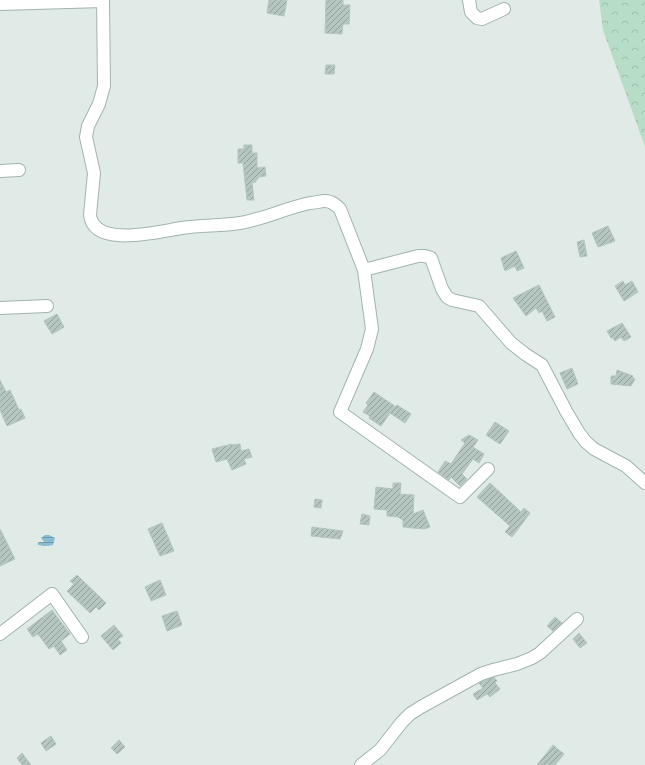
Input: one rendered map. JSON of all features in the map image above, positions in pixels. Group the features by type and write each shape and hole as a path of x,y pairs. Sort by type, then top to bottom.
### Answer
{"street":[{"path":"469,0 471,12 476,18 482,19 504,9"},
{"path":"0,4 103,1 104,86 99,104 88,126 86,137 94,173 90,215 90,220 94,226 107,233 137,235 183,228 240,223 298,206 325,201 334,203 340,209 364,270 372,329 367,349 340,412 460,497 488,469"},
{"path":"0,171 19,170"},
{"path":"364,270 418,256 431,258 442,289 447,297 452,300 479,306 511,343 524,354 542,365 566,411 586,442 626,466 645,483"},
{"path":"0,308 47,306"},
{"path":"0,634 52,594 82,637"},
{"path":"361,765 380,750 410,714 481,674 517,664 540,654 577,619"}],"green space":[{"path":"599,0 645,0 645,147 603,30"}],"water":[{"path":"45,535 55,538 53,545 43,546 37,544 39,542 44,542 41,538"}],"building":[{"path":"269,0 287,0 284,16 267,13"},
{"path":"326,0 343,0 343,5 350,5 349,24 343,24 342,34 325,33"},
{"path":"326,65 335,65 334,74 325,74"},
{"path":"244,145 252,145 252,153 257,153 257,168 265,167 266,176 258,177 256,182 252,183 254,200 247,200 243,163 238,163 238,149 244,149"},
{"path":"608,226 615,241 598,247 592,233"},
{"path":"584,240 587,256 580,257 577,242"},
{"path":"516,251 524,268 517,271 515,266 505,271 501,258"},
{"path":"623,281 625,285 632,281 638,292 624,301 615,286"},
{"path":"539,285 555,317 547,321 542,311 539,313 536,308 526,316 513,298"},
{"path":"57,314 64,327 52,334 44,321"},
{"path":"622,323 631,337 624,341 621,337 615,341 611,338 607,331"},
{"path":"572,368 578,384 567,389 560,373"},
{"path":"617,370 633,376 632,377 635,379 631,386 611,384 611,376 616,376"},
{"path":"0,380 6,392 10,390 19,410 21,409 25,418 7,426 0,410"},
{"path":"374,392 396,407 397,405 411,414 405,423 390,413 381,426 363,412 368,405 366,403"},
{"path":"495,422 509,431 500,444 486,435"},
{"path":"469,435 478,440 473,447 484,454 479,463 473,459 462,474 467,479 460,486 451,477 449,480 438,472 445,461 451,464 465,443 461,440"},
{"path":"232,444 240,444 241,451 249,449 252,457 244,459 246,464 232,470 227,459 216,462 212,449"},
{"path":"393,483 401,483 400,494 414,495 413,514 423,510 430,527 424,529 403,527 403,520 398,517 387,516 387,510 374,509 376,487 393,489"},
{"path":"490,483 521,512 524,508 530,513 512,537 505,532 510,526 477,497"},
{"path":"315,499 322,500 321,508 314,507"},
{"path":"362,514 370,516 369,525 360,524"},
{"path":"162,523 174,551 160,556 148,529"},
{"path":"312,527 343,531 340,539 311,536"},
{"path":"0,529 15,559 0,566"},
{"path":"77,575 106,603 99,610 96,607 90,613 67,591 74,584 70,581"},
{"path":"160,580 166,595 151,601 145,587"},
{"path":"52,610 70,634 61,641 67,650 60,655 54,646 49,649 38,634 33,637 27,629"},
{"path":"177,611 182,625 167,631 162,616"},
{"path":"555,617 562,623 553,631 547,626"},
{"path":"114,625 123,636 118,639 121,643 113,650 101,636"},
{"path":"579,633 587,643 580,648 573,639"},
{"path":"494,677 497,681 495,683 500,689 490,697 487,694 477,700 473,694 483,688 479,683"},
{"path":"51,736 56,744 46,751 41,743"},
{"path":"119,740 125,747 117,754 111,748"},
{"path":"553,745 564,754 555,765 537,765"},
{"path":"22,753 31,765 22,765 17,758"}]}
